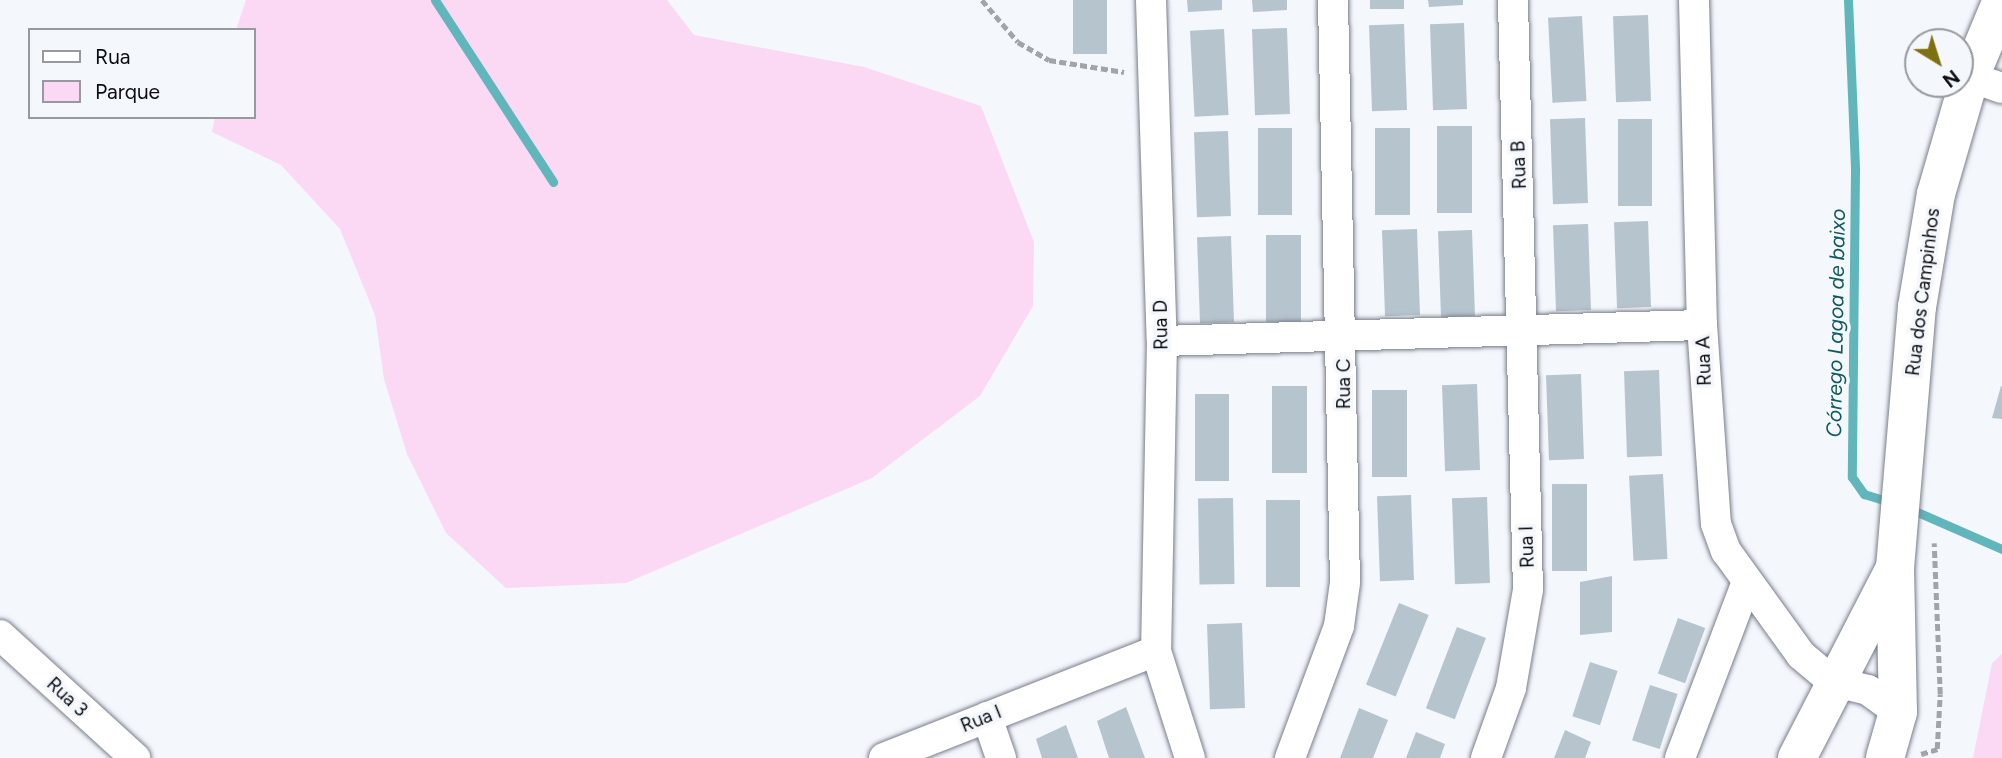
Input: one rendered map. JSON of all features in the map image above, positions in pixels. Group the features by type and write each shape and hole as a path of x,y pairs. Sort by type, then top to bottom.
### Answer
{"street":[{"name":"Rua D","path":"1151,0 1162,341 1156,651 1189,758"},
{"name":"Rua C","path":"1290,758 1339,626 1345,583 1343,335 1333,0"},
{"name":"Rua B","path":"1513,0 1524,329"},
{"name":"Rua A","path":"1694,0 1702,324 1716,524 1746,582 1801,655 1832,681"},
{"name":"Rua dos Campinhos","path":"1885,758 1898,712 1895,568 1917,527 1905,469 1917,307 1936,194 1986,82 2002,0"},
{"path":"1162,341 1702,324"},
{"name":"Rua I","path":"1486,758 1511,688 1528,590 1524,329"},
{"path":"1797,758 1832,681 1895,568"},
{"path":"1680,758 1746,582"},
{"name":"Rua 3","path":"0,635 105,748 135,758"},
{"name":"Rua I","path":"884,758 1156,651"},
{"path":"1832,681 1868,690 1898,712"},
{"path":"987,717 1001,758"}],"path":[{"path":"982,0 1018,42 1049,60 1153,75"},
{"path":"1911,758 1937,748 1917,527"}],"green space":[{"path":"246,0 667,0 694,35 864,67 981,106 1034,242 1033,306 980,396 872,478 626,583 506,588 446,533 407,454 384,379 375,315 340,229 281,165 212,132 215,119 256,119 256,28 237,28"},
{"path":"2002,654 2002,758 1973,758 1992,663"}],"building":[{"path":"1073,0 1107,0 1107,54 1073,54"},
{"path":"1187,0 1222,0 1222,10 1188,12"},
{"path":"1252,0 1287,0 1287,10 1253,12"},
{"path":"1370,0 1404,0 1404,9 1370,9"},
{"path":"1428,0 1463,0 1463,5 1429,7"},
{"path":"1648,15 1651,101 1616,102 1613,16"},
{"path":"1582,16 1586,101 1552,103 1548,18"},
{"path":"1464,23 1467,109 1433,110 1430,24"},
{"path":"1404,24 1407,110 1372,111 1369,25"},
{"path":"1287,28 1290,114 1255,115 1252,29"},
{"path":"1224,29 1229,115 1195,117 1190,31"},
{"path":"1585,118 1588,203 1553,204 1550,119"},
{"path":"1618,119 1652,119 1652,206 1618,206"},
{"path":"1437,126 1472,126 1472,213 1437,213"},
{"path":"1258,128 1292,128 1292,215 1258,215"},
{"path":"1375,128 1410,128 1410,215 1375,215"},
{"path":"1228,131 1231,216 1197,217 1194,132"},
{"path":"1648,221 1651,307 1617,308 1614,222"},
{"path":"1588,224 1591,310 1556,311 1553,225"},
{"path":"1417,229 1420,315 1385,316 1382,230"},
{"path":"1472,230 1475,316 1441,317 1438,231"},
{"path":"1266,235 1301,235 1301,322 1266,322"},
{"path":"1231,236 1234,322 1200,323 1197,237"},
{"path":"1659,370 1662,456 1627,457 1624,371"},
{"path":"1581,374 1584,459 1549,460 1546,375"},
{"path":"1477,384 1480,470 1445,471 1442,385"},
{"path":"1272,386 1307,386 1307,473 1272,473"},
{"path":"2001,386 2002,419 1992,418"},
{"path":"1372,390 1407,390 1407,477 1372,477"},
{"path":"1195,394 1229,394 1229,481 1195,481"},
{"path":"1663,474 1667,559 1633,561 1629,476"},
{"path":"1552,484 1587,484 1587,571 1552,571"},
{"path":"1411,495 1414,580 1380,581 1377,496"},
{"path":"1487,497 1490,583 1455,584 1452,498"},
{"path":"1233,498 1235,584 1200,585 1198,499"},
{"path":"1266,500 1300,500 1300,587 1266,587"},
{"path":"1612,576 1612,632 1580,635 1580,582"},
{"path":"1399,603 1429,615 1396,697 1366,685"},
{"path":"1678,618 1705,628 1685,683 1658,673"},
{"path":"1242,623 1245,708 1210,709 1207,624"},
{"path":"1457,627 1486,638 1455,719 1426,708"},
{"path":"1590,662 1618,671 1600,725 1572,716"},
{"path":"1650,685 1678,694 1660,749 1632,740"},
{"path":"1126,707 1145,758 1109,758 1097,721"},
{"path":"1359,708 1388,720 1373,758 1340,758"},
{"path":"1066,725 1078,758 1042,758 1036,739"},
{"path":"1565,730 1591,742 1585,758 1554,758"},
{"path":"1416,732 1445,744 1440,758 1406,758"}],"waterway":[{"path":"435,0 553,182"},
{"name":"Córrego Lagoa de baixo","path":"1848,0 1855,170 1852,477 1864,494 1891,502"},
{"name":"Córrego Lagoa de baixo","path":"1908,508 2002,549"}]}
